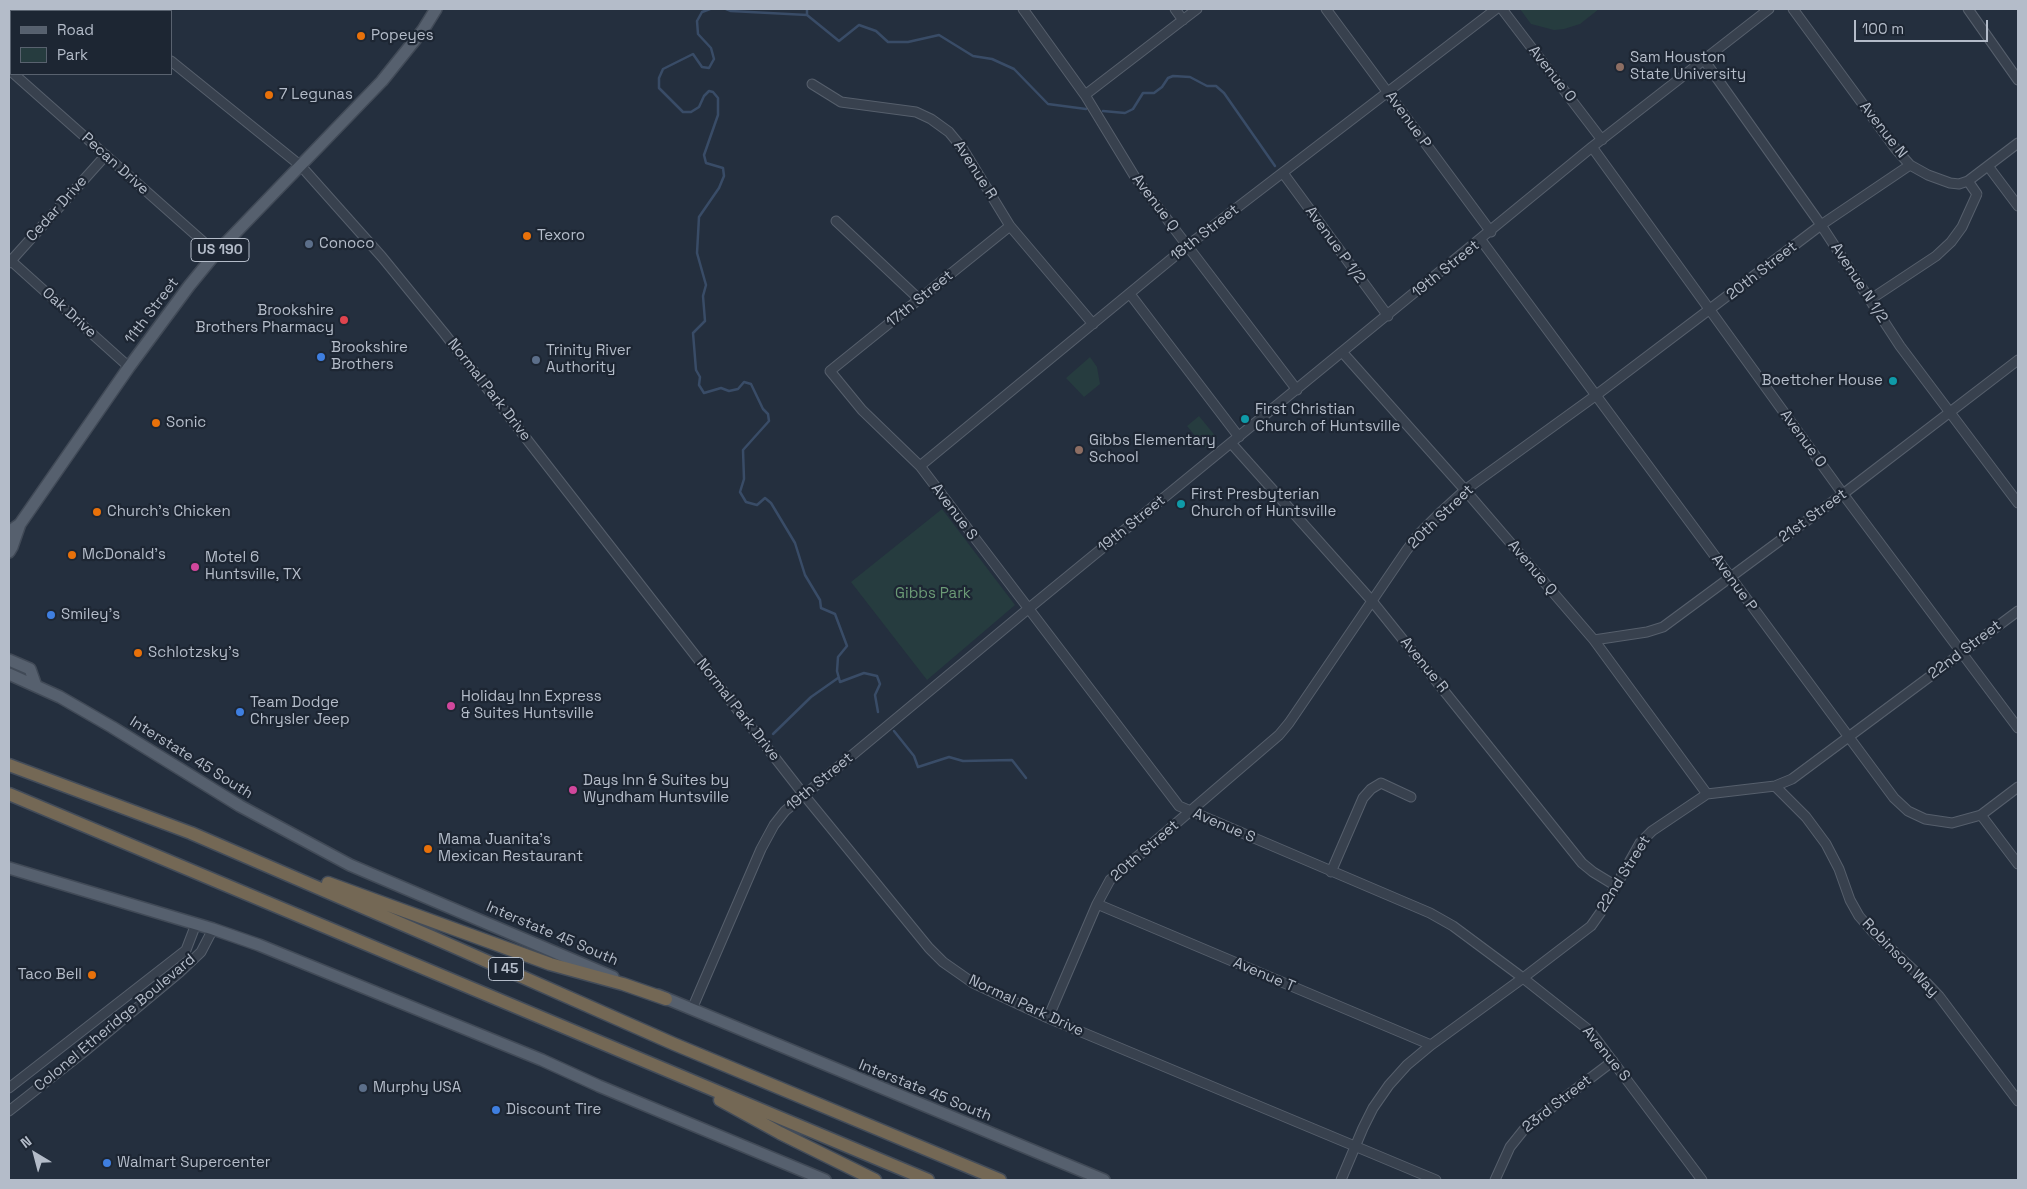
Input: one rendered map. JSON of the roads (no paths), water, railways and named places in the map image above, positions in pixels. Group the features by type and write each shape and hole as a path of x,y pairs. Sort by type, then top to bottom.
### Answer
{"highway":[{"name":"I 45","path":"9,764 191,833 683,1048 1000,1180"},
{"name":"I 45","path":"9,794 928,1180"},
{"path":"191,833 242,850 386,905 550,964 624,984 666,999"},
{"path":"656,1066 780,1133 875,1180"}],"main road":[{"name":"11th Street","path":"10,541 129,367 189,286 216,253 382,81 423,30 436,9"},
{"path":"9,660 30,669 36,686"},
{"name":"Interstate 45 South","path":"9,674 60,697 240,806 350,865 666,999 1104,1180"},
{"path":"9,868 213,929 259,945 534,1057 825,1180"}],"street":[{"name":"Avenue Q","path":"1023,9 1085,95 1135,177 1297,390"},
{"path":"1175,9 1183,20"},
{"path":"1085,95 1196,9"},
{"name":"Avenue P","path":"1326,9 1491,232"},
{"name":"18th Street","path":"920,466 1187,246 1496,9"},
{"name":"Avenue O","path":"1502,9 1602,140"},
{"name":"19th Street","path":"692,1009 766,839 785,811 1028,609 1491,232 1592,147 1769,9"},
{"name":"Avenue N","path":"1793,9 1895,148 1910,165 1928,175 1950,183 1968,182"},
{"path":"1968,9 2018,80"},
{"name":"Avenue N 1/2","path":"1704,60 1821,225 1900,346 2018,503"},
{"name":"Normal Park Drive","path":"172,62 301,166 382,257 444,333 804,795 929,948 943,962 973,983 1048,1018 1436,1180"},
{"name":"Pecan Drive","path":"15,75 216,253"},
{"name":"Avenue R","path":"812,84 842,102 916,112 949,132 963,149 1010,226 1093,324"},
{"path":"1871,299 1936,256 1951,242 1962,227 1977,194 1968,182 2018,143"},
{"name":"Avenue O","path":"1592,147 1843,494 2018,728"},
{"name":"Cedar Drive","path":"9,261 106,155"},
{"name":"20th Street","path":"1048,1018 1097,904 1110,880 1279,736 1418,535 1465,490 1596,396 1821,225 1910,165"},
{"path":"1988,166 2018,206"},
{"name":"Avenue P 1/2","path":"1283,173 1388,316"},
{"path":"836,221 920,300"},
{"name":"17th Street","path":"830,370 920,300 1010,226"},
{"name":"Avenue P","path":"1481,240 1894,798 1908,811 1925,819 1952,823 1981,815"},
{"name":"Oak Drive","path":"9,261 129,367"},
{"path":"1130,294 1239,437"},
{"name":"Avenue Q","path":"1343,353 1465,490 1594,640 1707,794"},
{"name":"21st Street","path":"1594,640 1647,632 1663,627 1950,414 2018,360"},
{"name":"Avenue S","path":"830,370 862,410 920,466 1179,806 1430,914 1453,926 1590,1031 1702,1180"},
{"name":"Avenue R","path":"1231,443 1372,601 1582,863 1616,886"},
{"name":"22nd Street","path":"1341,1180 1373,1108 1389,1085 1407,1065 1431,1045 1591,926 1603,909 1640,843 1652,830 1707,794 1774,786 1792,779 2018,611"},
{"path":"1331,872 1363,798 1372,788 1381,783 1411,797"},
{"name":"Robinson Way","path":"1774,786 1806,817 1826,844 1839,869 1850,900 1859,916 1939,996 2017,1096"},
{"path":"2018,788 1981,815 2018,864"},
{"name":"Avenue T","path":"1097,904 1431,1045"},
{"name":"Colonel Etheridge Boulevard","path":"9,1088 186,950 196,924"},
{"name":"Colonel Etheridge Boulevard","path":"9,1110 84,1052 187,966 201,952 213,929"},
{"path":"73,1038 84,1052"},
{"name":"23rd Street","path":"1495,1180 1510,1146 1522,1131 1613,1061"}],"waterway":[{"path":"710,9 702,12 697,21 698,34 711,48 714,59 709,68 702,67 693,54 663,69 659,78 659,88 683,112 691,112 699,107 704,96 709,91 713,92 718,98 718,115 704,155 706,163 723,168 724,176 719,188 699,217 697,253 706,285 703,296 705,321 693,333 696,370 700,377 699,385 704,393 721,388 729,391 738,389 744,382 751,384 763,409 768,414 769,421 743,450 744,479 740,492 746,502 757,505 765,498 771,503 795,543 805,575 820,600 821,608 835,614 847,646 838,657 837,671 840,682 864,673 877,676 880,684 875,695 878,712"},
{"path":"726,9 731,11 807,15 807,9"},
{"path":"807,15 839,41 859,25 876,31 888,42 908,42 939,35 973,56 992,59 1014,69 1048,104 1086,109"},
{"path":"1103,111 1125,113 1133,109 1143,93 1154,93 1162,87 1168,78 1173,76 1190,77 1207,86 1216,86 1224,93 1275,166"},
{"path":"773,734 811,697 838,678"},
{"path":"894,731 914,756 918,767 949,757 963,761 1012,760 1026,778"}],"place":[{"name":"Popeyes","path":"361,36"},
{"name":"Sam Houston State University","path":"1620,67"},
{"name":"7 Legunas","path":"269,95"},
{"name":"Texoro","path":"527,236"},
{"name":"Conoco","path":"309,244"},
{"name":"Brookshire Brothers Pharmacy","path":"344,320"},
{"name":"Brookshire Brothers","path":"321,357"},
{"name":"Trinity River Authority","path":"536,360"},
{"name":"Boettcher House","path":"1893,381"},
{"name":"First Christian Church of Huntsville","path":"1245,419"},
{"name":"Sonic","path":"156,423"},
{"name":"Gibbs Elementary School","path":"1079,450"},
{"name":"First Presbyterian Church of Huntsville","path":"1181,504"},
{"name":"Church's Chicken","path":"97,512"},
{"name":"McDonald's","path":"72,555"},
{"name":"Motel 6 Huntsville, TX","path":"195,567"},
{"name":"Smiley's","path":"51,615"},
{"name":"Schlotzsky's","path":"138,653"},
{"name":"Holiday Inn Express & Suites Huntsville","path":"451,706"},
{"name":"Team Dodge Chrysler Jeep","path":"240,712"},
{"name":"Days Inn & Suites by Wyndham Huntsville","path":"573,790"},
{"name":"Mama Juanita's Mexican Restaurant","path":"428,849"},
{"name":"Taco Bell","path":"92,975"},
{"name":"Murphy USA","path":"363,1088"},
{"name":"Discount Tire","path":"496,1110"},
{"name":"Walmart Supercenter","path":"107,1163"}],"park label":[{"name":"Gibbs Park","path":"933,594"}]}
